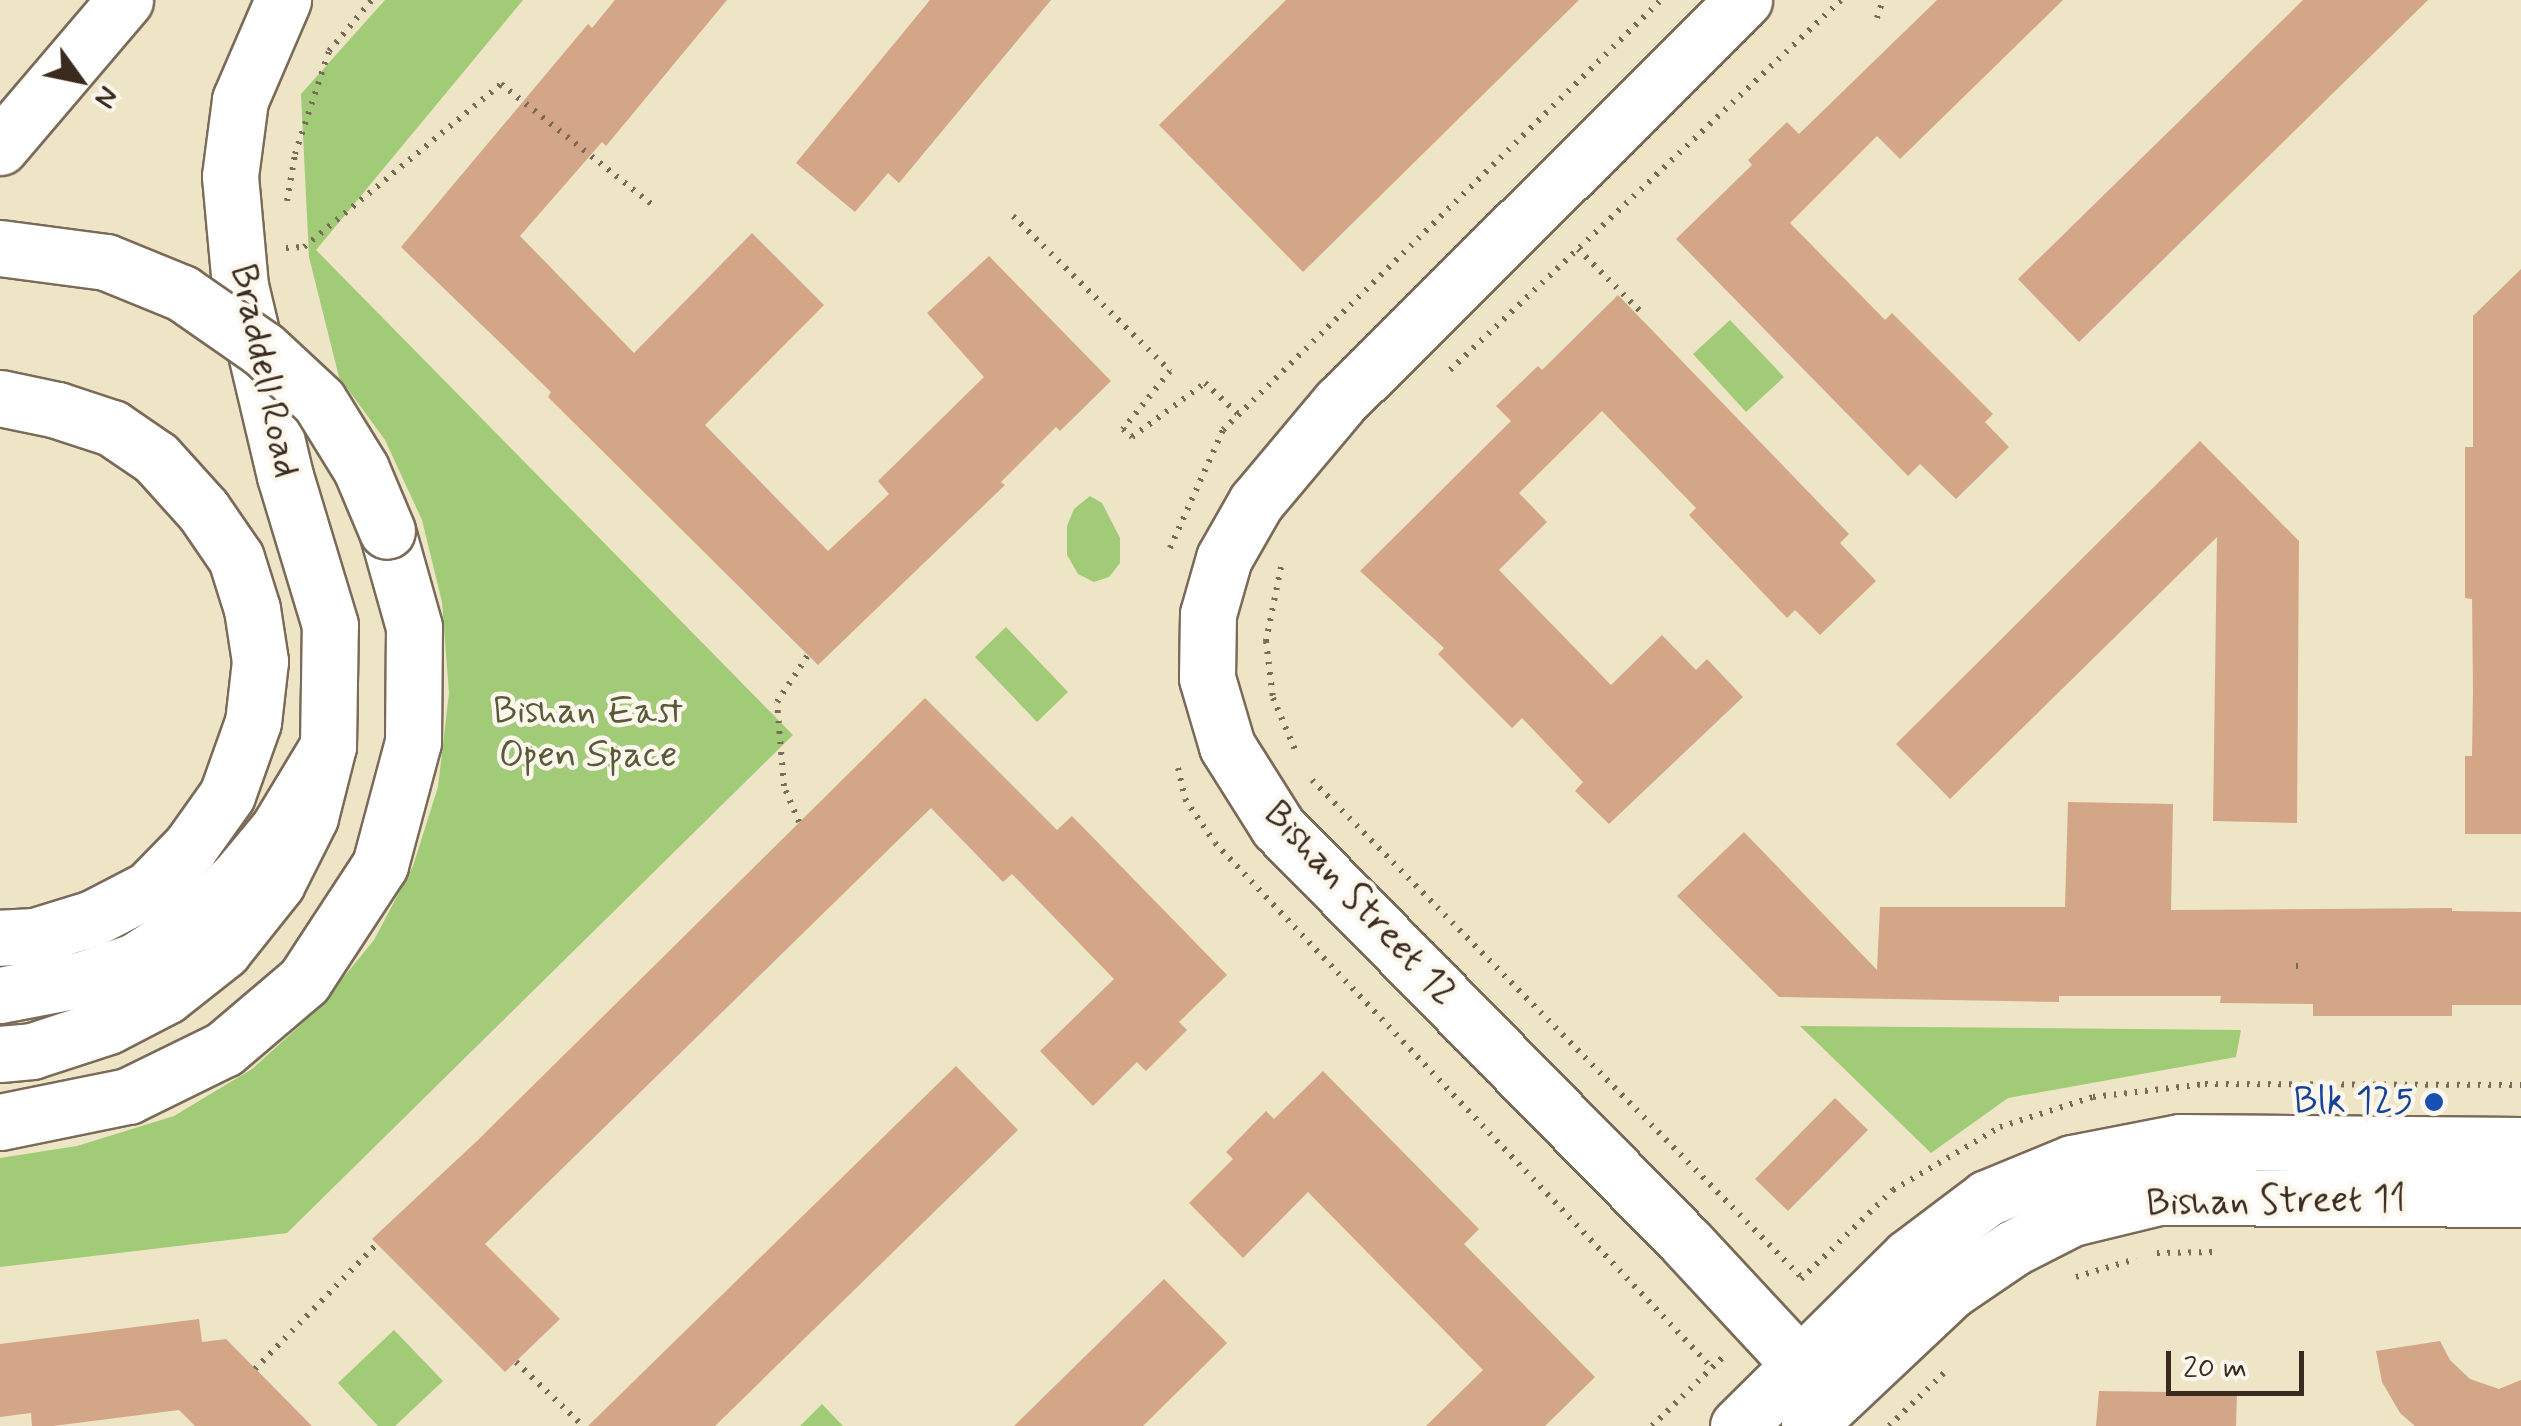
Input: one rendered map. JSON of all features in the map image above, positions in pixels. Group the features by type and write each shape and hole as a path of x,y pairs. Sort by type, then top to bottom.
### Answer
{"main road":[{"path":"0,95 100,0"},
{"path":"0,147 125,0"},
{"name":"Braddell Road","path":"0,1054 32,1052 108,1026 166,996 222,951 277,883 310,817 328,746 330,625 285,476 240,286 230,176 240,100 283,0"},
{"name":"Bishan Street 12","path":"1744,0 1340,402 1256,502 1224,558 1208,614 1208,678 1226,746 1278,827 1814,1397"},
{"path":"0,248 106,262 182,293 263,348 319,401 360,469 387,531 414,627 413,742 380,865 304,981 224,1049 128,1096 0,1122"},
{"path":"0,398 57,410 112,428 156,458 203,510 236,558 252,610 260,661 253,722 226,795 190,847 149,889 93,918 35,936 0,938"},
{"path":"0,995 83,979 135,961 184,930 238,877 278,828 328,746"},
{"name":"Bishan Street 11","path":"1814,1397 1909,1257 1987,1198 2072,1163 2180,1142 2521,1145"},
{"name":"Bishan Street 11","path":"1738,1426 1814,1397 1950,1291 2013,1248 2072,1218 2158,1198 2521,1199"}],"path":[{"path":"285,210 295,154 328,51 372,0"},
{"path":"1169,555 1172,538 1223,430 1661,0"},
{"path":"1436,384 1841,0"},
{"path":"1877,18 1883,0"},
{"path":"237,246 304,247 501,84 654,206"},
{"path":"1013,216 1170,371 1123,429 1132,437 1206,382 1238,414"},
{"path":"1578,249 1641,312"},
{"path":"1284,557 1274,586 1266,641 1273,698 1309,778 1802,1278"},
{"path":"799,822 784,786 777,702 808,655"},
{"path":"1177,764 1184,800 1215,843 1712,1368 1652,1426"},
{"path":"255,1368 377,1244"},
{"path":"2070,1279 2154,1253 2231,1252"},
{"path":"516,1362 583,1426"},
{"path":"1889,1426 1947,1370"}],"green space":[{"name":"Bishan East Open Space","path":"385,0 523,0 316,250 793,735 287,1233 0,1267 0,1158 77,1146 174,1116 252,1069 316,1011 374,940 413,866 438,787 449,693 442,602 422,520 385,440 339,377 309,257 301,94"},
{"path":"1730,320 1784,377 1746,412 1693,354"},
{"path":"1090,496 1102,503 1120,538 1120,563 1109,577 1094,582 1078,574 1067,555 1067,526 1074,509"},
{"path":"1006,627 1068,692 1037,722 975,657"},
{"path":"1800,1026 2241,1030 2236,1057 2008,1098 1931,1153"},
{"path":"394,1330 443,1381 395,1426 378,1426 338,1383"},
{"path":"822,1404 843,1426 800,1426"}],"building":[{"path":"615,0 727,0 606,146 602,142 520,236 634,353 752,233 824,305 705,425 828,551 889,494 878,481 984,377 927,313 989,256 1111,381 1060,431 1056,427 1001,482 1005,485 818,665 548,397 551,392 401,247 588,24 592,28"},
{"path":"930,0 1051,0 899,183 888,173 855,212 796,163"},
{"path":"1286,0 1579,0 1303,272 1159,125"},
{"path":"1937,0 2063,0 1900,159 1877,136 1790,223 1885,320 1892,313 1993,414 1985,422 2009,447 1956,499 1920,464 1908,476 1676,239 1752,165 1748,160 1787,122 1799,134"},
{"path":"2303,0 2428,0 2079,342 2018,279"},
{"path":"2521,269 2521,834 2465,834 2465,756 2472,756 2473,691 2472,599 2465,598 2465,447 2473,447 2473,316"},
{"path":"1618,295 1849,534 1840,543 1876,581 1820,635 1795,610 1787,618 1689,515 1696,508 1602,411 1519,493 1547,522 1499,570 1611,685 1662,635 1696,670 1707,659 1743,697 1609,824 1575,791 1583,782 1522,718 1512,728 1438,654 1444,648 1360,571 1511,421 1496,406 1538,366 1542,370"},
{"path":"2200,441 2299,541 2297,823 2213,821 2217,537 1950,799 1896,744"},
{"path":"925,698 1057,830 1072,816 1227,975 1179,1022 1187,1030 1146,1071 1137,1062 1093,1106 1040,1051 1114,979 1012,874 1003,882 931,808 485,1244 560,1319 505,1372 372,1239 478,1140"},
{"path":"2068,802 2173,804 2171,910 2452,908 2521,912 2521,1005 2452,1005 2452,1016 2313,1016 2313,1004 2220,1003 2221,996 2059,996 2059,1002 1779,997 1677,896 1744,832 1877,970 1880,907 2065,907"},
{"path":"956,1066 1018,1130 715,1426 588,1426"},
{"path":"1323,1071 1479,1229 1464,1244 1595,1377 1545,1426 1426,1426 1483,1370 1308,1192 1243,1258 1189,1203 1233,1159 1226,1152 1266,1111 1274,1119"},
{"path":"1835,1098 1868,1130 1788,1211 1755,1179"},
{"path":"1164,1279 1227,1343 1143,1426 1014,1426"},
{"path":"199,1319 202,1342 226,1339 312,1426 195,1426 179,1410 53,1426 32,1426 31,1413 0,1417 0,1344"},
{"path":"2440,1341 2450,1360 2470,1379 2499,1389 2521,1380 2521,1426 2415,1426 2400,1413 2382,1382 2376,1351"},
{"path":"2099,1391 2237,1393 2236,1426 2096,1426"}],"place":[{"name":"Blk 125","path":"2434,1102"}]}
